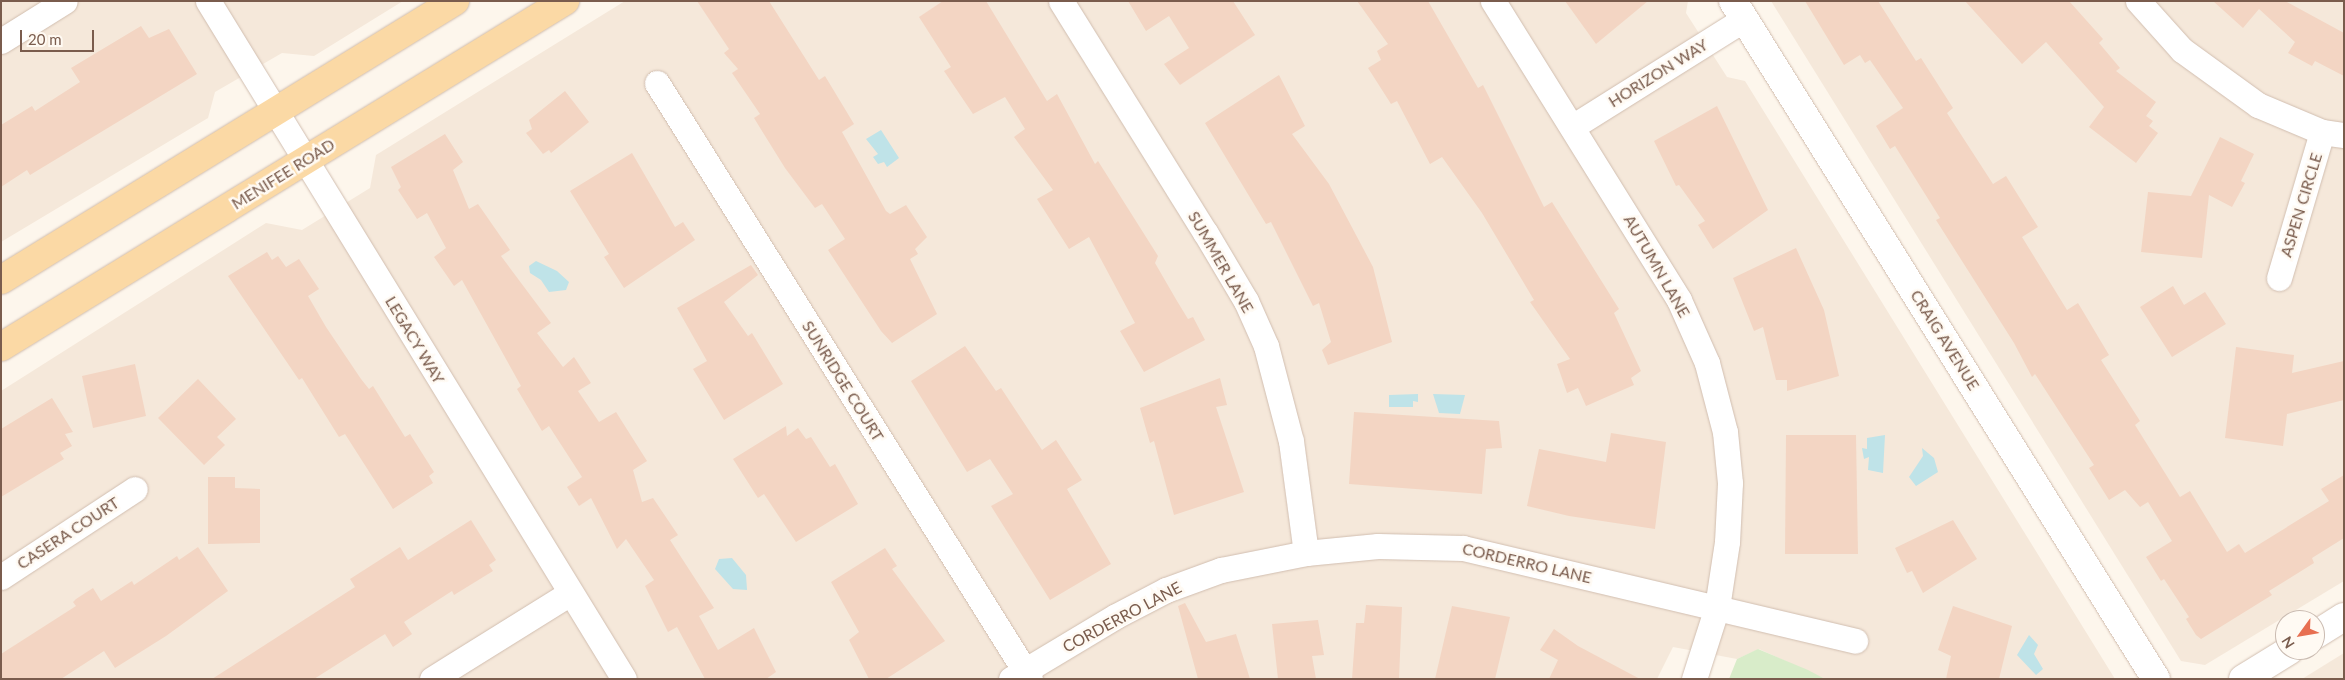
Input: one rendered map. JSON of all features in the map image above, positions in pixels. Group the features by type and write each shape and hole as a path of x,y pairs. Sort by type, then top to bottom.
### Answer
{"main road":[{"path":"1,280 455,1"},
{"name":"MENIFEE ROAD","path":"1,347 565,1"}],"street":[{"path":"1,41 65,1"},
{"name":"LEGACY WAY","path":"208,1 624,679"},
{"name":"SUMMER LANE","path":"1061,1 1205,232 1246,301 1266,346 1291,441 1306,553"},
{"name":"AUTUMN LANE","path":"1493,1 1679,300 1707,363 1725,432 1730,483 1727,542 1716,607 1694,679"},
{"path":"2138,1 2182,50 2258,105 2333,133"},
{"name":"HORIZON WAY","path":"1572,127 1739,10"},
{"name":"CRAIG AVENUE","path":"1739,10 2156,679"},
{"name":"SUNRIDGE COURT","path":"657,83 1022,676"},
{"name":"ASPEN CIRCLE","path":"2279,278 2333,133"},
{"name":"CASERA COURT","path":"1,577 135,489"},
{"name":"CORDERRO LANE","path":"1022,676 1166,590 1221,570 1306,553 1378,546 1463,548 1855,641"},
{"path":"432,679 570,593"},
{"path":"2325,629 2344,617"},
{"path":"2243,679 2275,659"}],"shaded area":[{"path":"1,1 403,1 314,56 282,53 215,92 208,118 1,242"},
{"path":"625,1 1688,1 1686,13 1727,77 1745,81 2115,679 1825,679 1759,649 1737,659 1673,647 1657,679 1,679 1,391 266,223 302,230 370,188 376,155"},
{"path":"1771,1 2344,1 2344,581 2296,610 2275,610 2275,623 2205,665 2181,661"},
{"path":"2344,653 2344,679 2302,679"}],"green space":[{"path":"1758,649 1825,679 1729,679 1737,659"}],"water":[{"path":"881,130 899,158 887,167 884,162 878,164 873,157 878,154 866,139"},
{"path":"536,261 557,271 569,282 566,290 549,292 541,280 530,273 529,266"},
{"path":"1418,394 1418,402 1413,401 1413,407 1389,407 1389,395"},
{"path":"1433,394 1465,395 1460,414 1439,413"},
{"path":"1885,435 1883,473 1868,470 1869,457 1864,459 1862,448 1867,449 1867,438"},
{"path":"1922,448 1934,458 1938,472 1916,486 1909,477 1923,456"},
{"path":"732,558 746,575 747,590 733,589 715,569 719,559"},
{"path":"2029,635 2038,645 2034,654 2043,669 2036,675 2017,655"}],"building":[{"path":"697,1 769,1 819,80 825,76 854,124 842,132 886,211 890,214 906,205 927,237 915,249 918,254 910,259 937,314 892,343 881,331 828,250 845,239 822,204 815,208 785,168 754,118 760,114 732,73 738,69 724,53 729,49"},
{"path":"943,1 986,1 1047,101 1057,94 1095,164 1098,161 1158,256 1155,263 1177,301 1188,319 1193,317 1205,340 1144,372 1120,331 1135,323 1089,237 1069,249 1037,199 1053,190 1014,137 1025,129 1005,97 973,114 944,71 951,67 919,17"},
{"path":"1128,1 1233,1 1255,35 1180,85 1164,64 1189,48 1169,16 1146,31"},
{"path":"1357,1 1428,1 1478,88 1483,85 1544,207 1552,202 1619,309 1614,313 1641,371 1631,378 1634,385 1586,406 1578,388 1567,393 1557,364 1570,359 1530,302 1534,300 1482,213 1442,157 1430,164 1397,101 1391,104 1368,68 1381,60 1377,51 1388,44"},
{"path":"1565,1 1648,1 1596,44"},
{"path":"1805,1 1878,1 1916,61 1921,58 1953,108 1947,113 1993,184 2006,176 2038,227 2022,237 2067,310 2078,303 2109,355 2101,360 2140,421 2135,425 2180,497 2190,491 2227,552 2239,544 2245,553 2329,501 2321,489 2344,475 2344,538 2312,558 2314,563 2269,591 2272,595 2201,639 2196,635 2186,619 2189,617 2164,579 2161,581 2146,557 2172,541 2148,502 2140,507 2125,490 2109,500 2089,468 2094,465 2035,374 2032,377 2014,343 1936,220 1940,218 1895,146 1890,149 1876,126 1903,108 1870,60 1865,63 1860,55 1844,65"},
{"path":"1965,1 2069,1 2103,39 2099,43 2120,68 2116,71 2156,102 2146,116 2153,121 2149,126 2158,133 2136,163 2089,127 2104,107 2046,42 2022,64"},
{"path":"2213,1 2285,1 2344,33 2344,76 2315,61 2312,66 2288,53 2295,42 2259,9 2243,28"},
{"path":"141,26 149,38 169,29 197,74 30,175 27,170 1,187 1,125 32,106 35,111 80,82 71,68"},
{"path":"1279,75 1305,126 1292,134 1329,184 1373,267 1392,342 1328,365 1322,350 1331,342 1319,303 1313,306 1271,222 1266,224 1205,123"},
{"path":"565,91 589,122 551,153 549,150 543,154 526,133 532,129 529,120"},
{"path":"1717,106 1768,210 1713,249 1698,225 1705,221 1679,185 1676,186 1654,141"},
{"path":"445,134 463,162 453,170 469,209 478,204 510,250 501,256 551,323 537,333 563,367 574,357 591,383 578,391 599,422 616,412 647,461 633,470 642,502 653,498 678,535 670,540 714,608 699,616 718,650 754,628 776,672 766,679 705,679 677,627 668,632 645,586 654,580 626,539 617,549 591,498 579,506 567,487 582,477 549,426 542,431 517,389 521,386 462,280 454,286 434,257 446,248 427,213 417,219 398,190 401,187 391,167"},
{"path":"2220,137 2254,154 2241,181 2245,183 2232,207 2209,195 2202,258 2141,252 2148,192 2191,196"},
{"path":"632,153 675,227 683,222 695,240 624,288 604,257 609,254 570,191"},
{"path":"1796,248 1824,310 1839,376 1787,391 1787,380 1776,380 1763,327 1754,331 1733,278"},
{"path":"267,252 272,260 278,256 286,267 299,259 319,289 308,296 326,327 361,379 369,389 373,386 405,437 410,434 434,472 429,476 433,483 393,509 345,434 339,437 302,378 299,380 228,276"},
{"path":"751,265 758,275 724,302 748,336 752,333 783,384 724,420 693,369 707,361 677,308"},
{"path":"2173,286 2184,305 2205,292 2226,324 2172,357 2140,307"},
{"path":"965,346 996,391 1001,388 1042,450 1056,440 1082,480 1067,489 1111,564 1050,600 991,506 1013,494 990,459 967,472 911,381"},
{"path":"2236,347 2294,355 2292,373 2344,361 2344,400 2287,414 2283,446 2225,438"},
{"path":"135,364 146,416 93,428 82,376"},
{"path":"1220,378 1227,405 1216,407 1244,492 1174,515 1154,441 1150,443 1140,408"},
{"path":"198,379 236,419 217,437 225,445 204,465 158,418"},
{"path":"52,398 73,432 65,434 72,446 60,453 64,459 1,497 1,429"},
{"path":"1354,412 1499,421 1502,448 1486,449 1482,494 1349,484"},
{"path":"786,426 787,436 798,428 806,439 811,437 830,467 835,464 858,504 796,542 764,494 758,498 733,459"},
{"path":"1611,433 1666,442 1655,529 1569,516 1527,506 1539,449 1606,462"},
{"path":"1786,435 1856,435 1858,554 1785,554"},
{"path":"208,477 235,477 235,488 260,489 260,543 208,544"},
{"path":"471,520 496,560 489,565 493,571 454,595 452,591 404,622 412,634 393,647 385,634 314,679 212,679 355,587 350,579 400,547 408,560"},
{"path":"1953,520 1977,559 1923,593 1912,571 1907,573 1895,548"},
{"path":"198,547 228,591 166,636 115,668 104,651 61,679 1,679 1,654 76,606 73,602 76,599 93,588 101,601 132,581 134,585 177,556 179,560"},
{"path":"885,548 897,566 892,569 945,641 886,679 869,679 849,640 859,632 831,582"},
{"path":"1185,603 1206,642 1236,634 1250,679 1198,679 1178,606"},
{"path":"1366,605 1402,607 1399,679 1352,679 1356,623 1364,623"},
{"path":"1452,606 1510,617 1495,679 1435,679"},
{"path":"1953,606 2012,626 1999,679 1946,679 1951,656 1938,650"},
{"path":"1318,620 1324,655 1312,656 1316,679 1278,679 1272,624"},
{"path":"1554,629 1578,646 1640,679 1549,679 1558,660 1540,650"}]}
